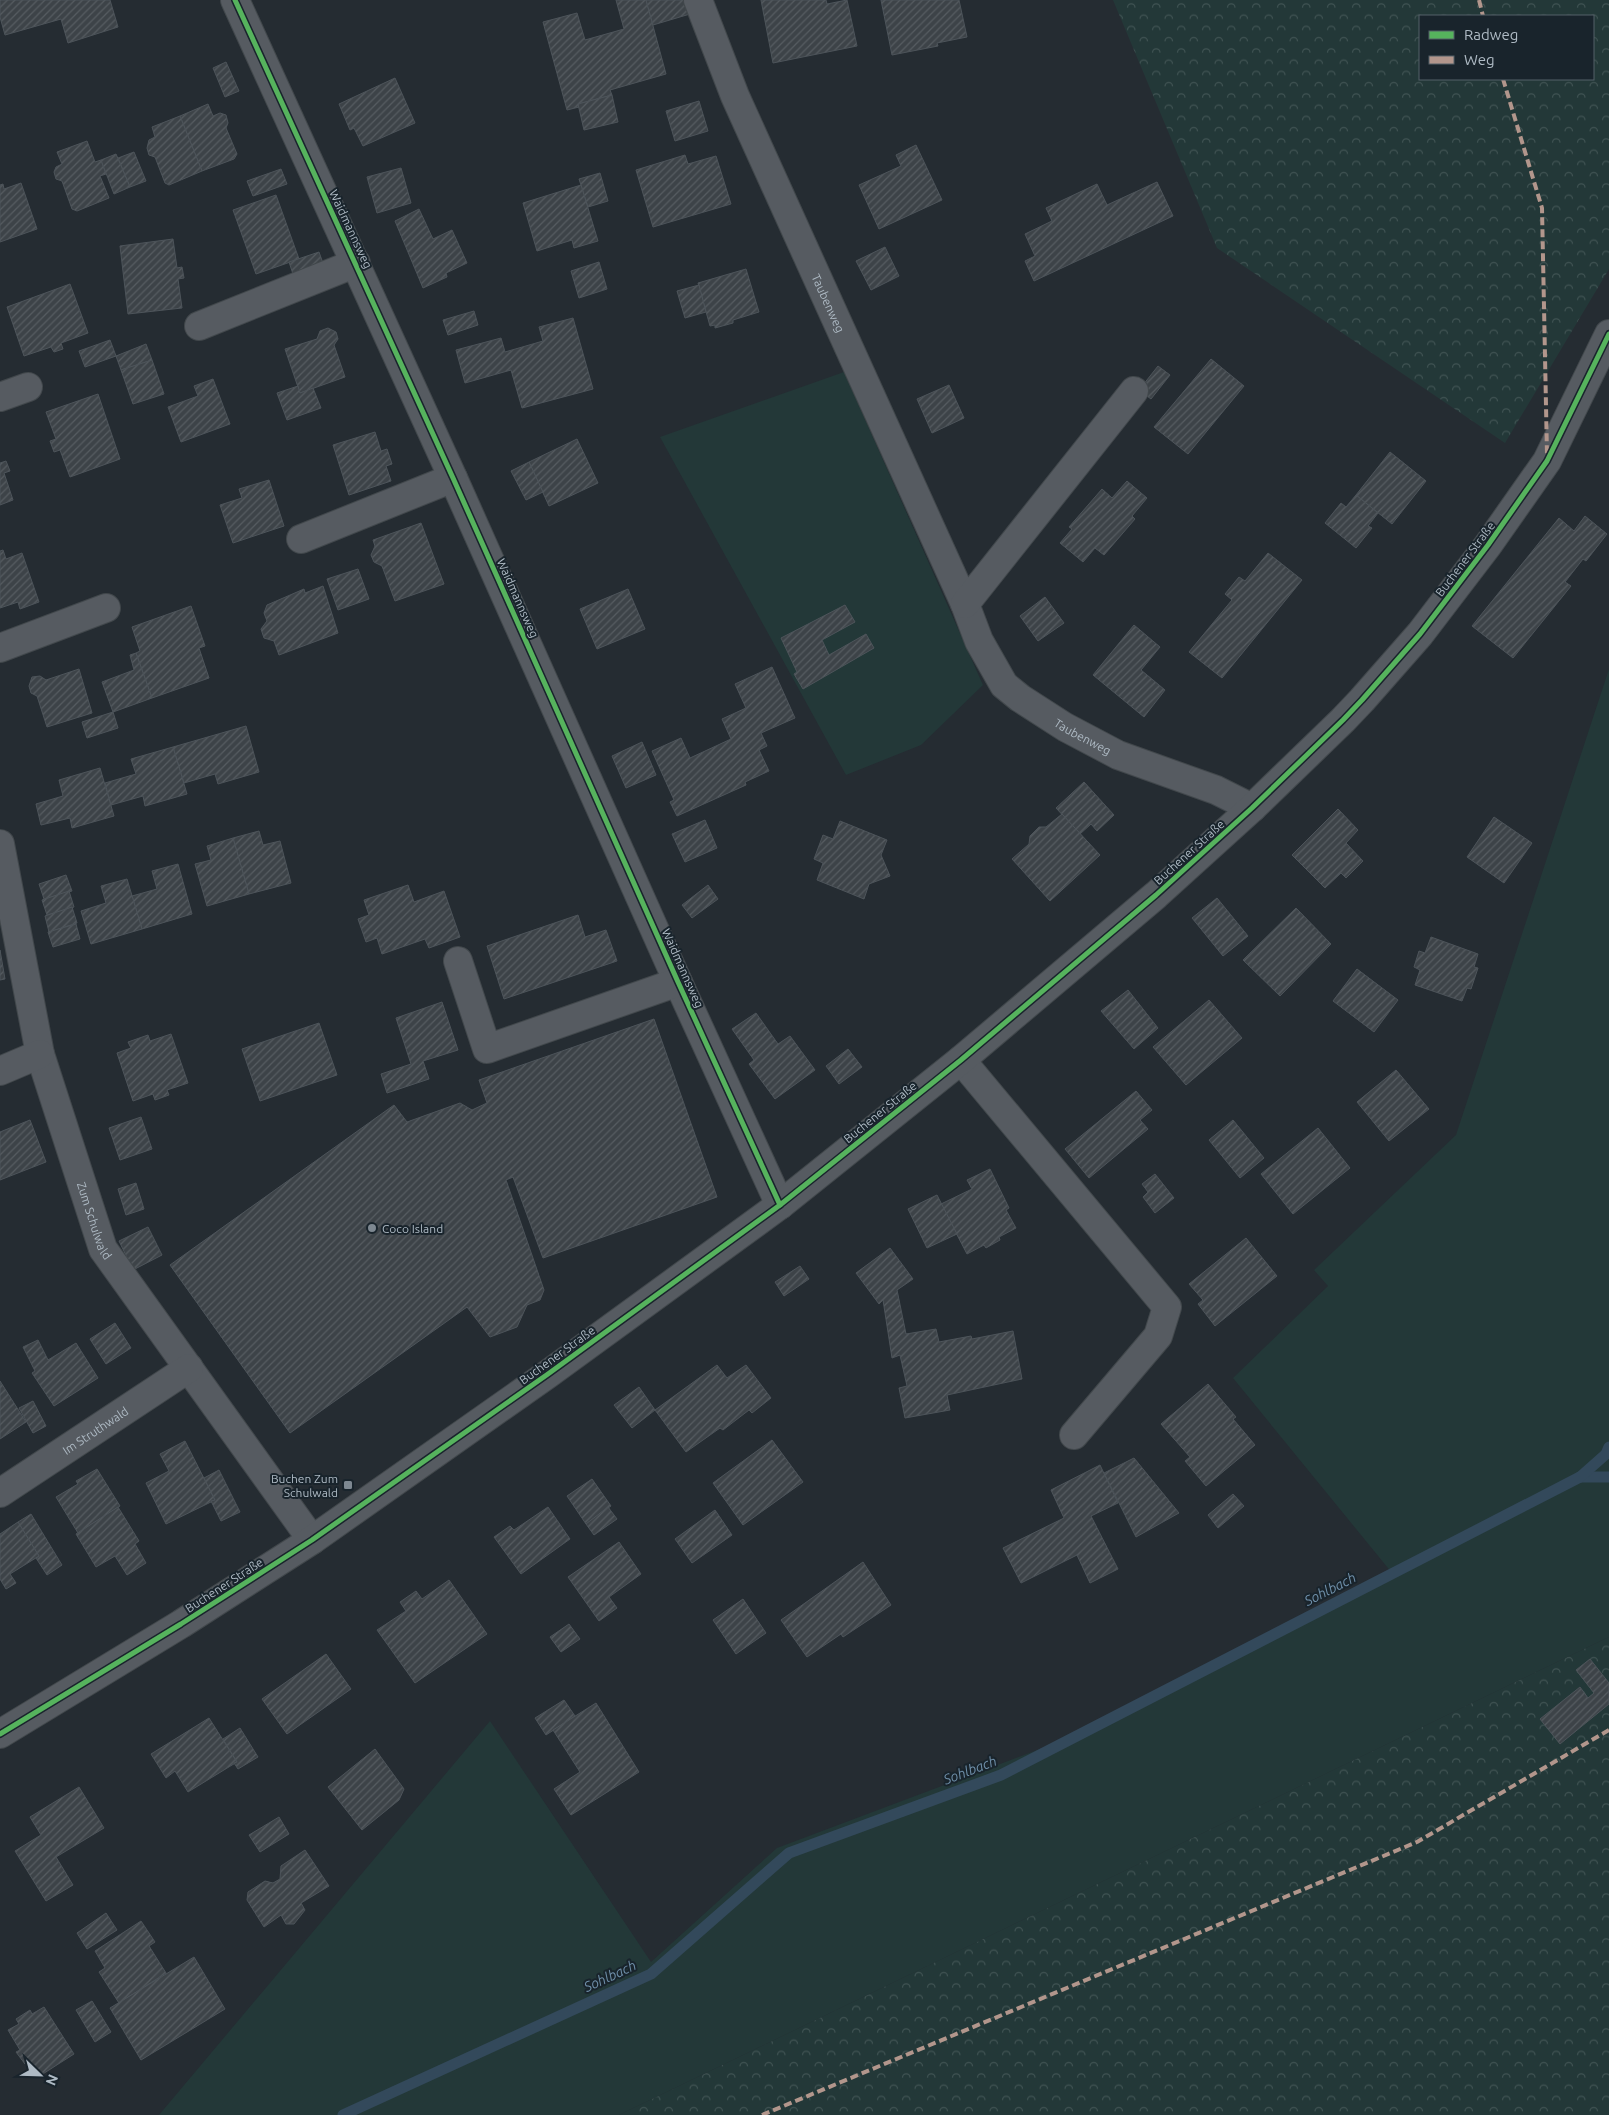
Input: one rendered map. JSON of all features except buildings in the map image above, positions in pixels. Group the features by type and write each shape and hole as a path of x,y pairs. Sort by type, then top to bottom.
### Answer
{"street":[{"name":"Waidmannsweg","path":"235,0 356,263 780,1205"},
{"name":"Taubenweg","path":"698,0 735,96 965,604 979,641 1004,685 1020,698 1065,727 1118,755 1216,790 1252,808"},
{"path":"199,326 356,263"},
{"name":"Buchener Straße","path":"0,1734 181,1624 312,1540 556,1369 780,1205 961,1060 1156,896 1252,808 1362,700 1420,634 1488,545 1547,460 1609,334"},
{"path":"0,398 28,387"},
{"path":"965,604 1134,391"},
{"path":"301,539 453,478"},
{"path":"0,648 106,608"},
{"name":"Zum Schulwald","path":"0,844 40,1054 103,1249 312,1540"},
{"path":"458,961 487,1049 678,982"},
{"path":"0,1071 40,1054"},
{"path":"961,1060 1166,1306 1158,1336 1074,1435"},
{"name":"Im Struthwald","path":"0,1493 189,1368"}],"green space":[{"path":"1113,0 1609,0 1609,269 1505,443 1217,248"},
{"path":"844,372 983,685 921,745 846,775 660,437"},
{"path":"1609,669 1609,1637 619,2115 159,2115 490,1721 651,1962 777,1848 1056,1743 1392,1573 1233,1378 1328,1286 1314,1270 1456,1135"},
{"path":"1609,1637 1609,2115 619,2115"}],"waterway":[{"name":"Sohlbach","path":"343,2115 651,1974 789,1853 1001,1775 1580,1477 1606,1454 1609,1447"},
{"path":"1580,1477 1609,1477"}],"marked path":[{"path":"1479,0 1483,15"},
{"path":"1503,80 1542,208 1547,455"},
{"path":"762,2115 1417,1842 1609,1730"}],"cycle path":[{"path":"235,0 453,478 678,982 780,1205"},
{"path":"0,1734 181,1624 312,1540 548,1374 780,1205 961,1060 1156,895 1252,808 1343,720 1420,634 1488,545 1547,461 1609,334"}],"place":[{"name":"Coco Island","path":"372,1228"},
{"name":"Buchen Zum Schulwald","path":"348,1485"}]}
